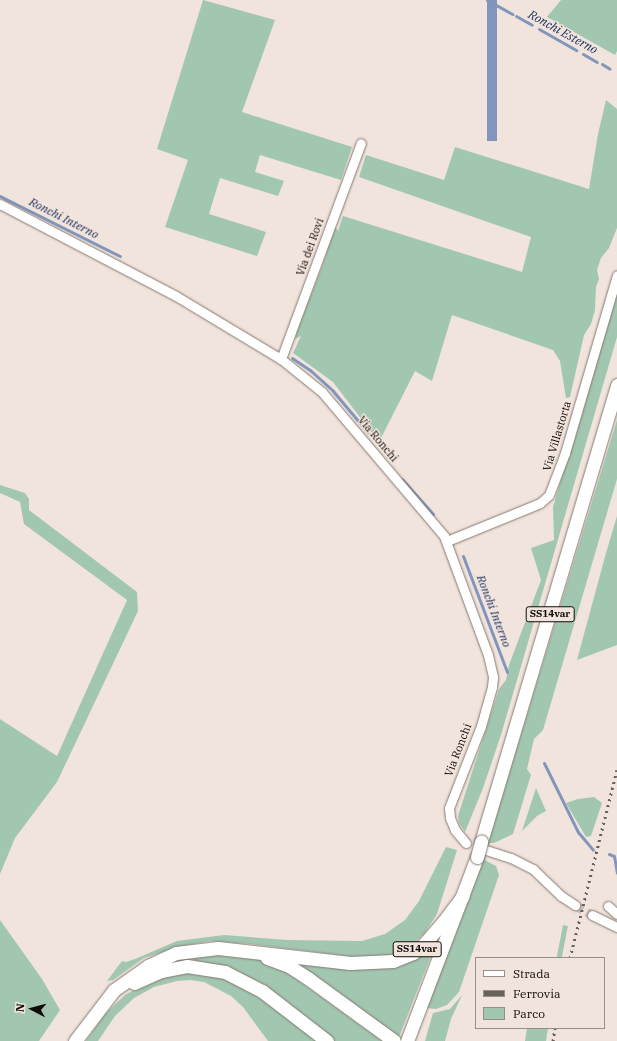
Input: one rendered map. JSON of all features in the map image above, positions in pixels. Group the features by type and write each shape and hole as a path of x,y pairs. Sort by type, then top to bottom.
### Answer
{"highway":[{"name":"SS14var","path":"407,1041 481,849 617,386"},
{"name":"SS14var","path":"233,949 350,963 393,962 413,953 424,944 463,896"},
{"path":"75,1041 114,990 148,966 176,954 200,949 233,949 264,956 289,966 394,1041"},
{"path":"85,1027 118,993 127,986 151,975 187,966 225,972 245,980 262,991 327,1041"}],"street":[{"name":"Via dei Rovi","path":"281,359 361,143"},
{"name":"Via Ronchi","path":"0,204 176,296 281,359 322,392 447,541 488,654 493,677 492,687 481,726 449,808 450,818 455,830 466,843"},
{"name":"Via Villastorta","path":"447,541 540,503 549,495 565,453 617,275"},
{"path":"481,849 511,858 533,869 562,896 575,905"},
{"path":"608,906 617,914"},
{"path":"592,915 617,927"}],"green space":[{"path":"203,0 275,20 242,112 352,147 341,180 260,155 255,172 284,181 278,196 220,178 209,214 266,232 257,256 165,227 188,160 157,149"},
{"path":"561,0 617,0 617,51 615,55 547,17"},
{"path":"606,100 617,109 617,228 609,248 601,258 597,270 599,279 596,287 595,310 591,324 584,335 570,397 566,398 560,361 553,350 452,315 432,381 415,371 379,442 333,382 293,353 301,336 295,339 297,330 322,267 335,226 338,231 343,216 522,272 531,237 359,177 366,155 444,180 455,147 589,189 598,134"},
{"path":"617,288 617,337 501,735 483,788 465,832 459,823 458,816 499,689 506,680 509,665 541,580 531,548 554,540 553,507"},
{"path":"617,420 617,479 543,730 534,739 527,769 531,775 513,834 494,843 488,843"},
{"path":"0,485 25,493 29,499 29,510 137,592 138,611 57,782 15,838 0,874 0,719 57,756 127,600 24,524 20,502 0,493"},
{"path":"617,516 617,645 577,660 606,553"},
{"path":"536,788 546,811 537,816 522,831"},
{"path":"594,797 602,803 591,836 586,837 566,803 578,799"},
{"path":"446,847 457,850 437,914 424,934 412,944 394,954 371,959 250,944 210,941 182,946 144,958 113,980 107,981 122,961 126,962 135,959 177,941 224,935 287,940 362,941 385,934 405,920 419,901"},
{"path":"479,857 496,866 499,875 459,992 447,1005 436,1009 426,1008"},
{"path":"0,920 42,979 60,1010 39,1041 0,1041"},
{"path":"563,925 568,926 562,957 557,957"},
{"path":"438,938 399,1037 292,963 412,957"},
{"path":"226,954 262,960 288,973 382,1041 334,1041 258,984 195,963 193,960 195,956"},
{"path":"182,973 207,974 229,979 253,991 316,1041 268,1041 243,1007 231,996 204,982 190,980 177,981 154,987 134,998 115,1016 98,1041 86,1041 105,1014 125,995 152,980"},
{"path":"462,995 451,1019 445,1041 425,1041 433,1013 450,1009"},
{"path":"527,1029 548,1029 546,1041 525,1041"}],"water":[{"path":"487,0 497,0 497,141 487,141"}],"waterway":[{"name":"Ronchi Esterno","path":"487,0 512,14"},
{"name":"Ronchi Esterno","path":"516,16 532,25"},
{"name":"Ronchi Esterno","path":"539,29 576,50"},
{"name":"Ronchi Esterno","path":"583,54 597,62"},
{"name":"Ronchi Esterno","path":"602,64 610,69"},
{"name":"Ronchi Interno","path":"0,196 120,256"},
{"name":"Ronchi Interno","path":"292,358 310,370 333,391 370,435"},
{"name":"Ronchi Interno","path":"402,479 433,514"},
{"name":"Ronchi Interno","path":"463,556 507,672"},
{"name":"Ronchi Interno","path":"544,763 578,832 593,850"},
{"name":"Ronchi Interno","path":"609,854 614,856 617,873"}],"tunnel":[{"path":"575,905 592,915"}],"railway":[{"path":"570,957 617,770"},
{"path":"553,1041 555,1029"}]}
